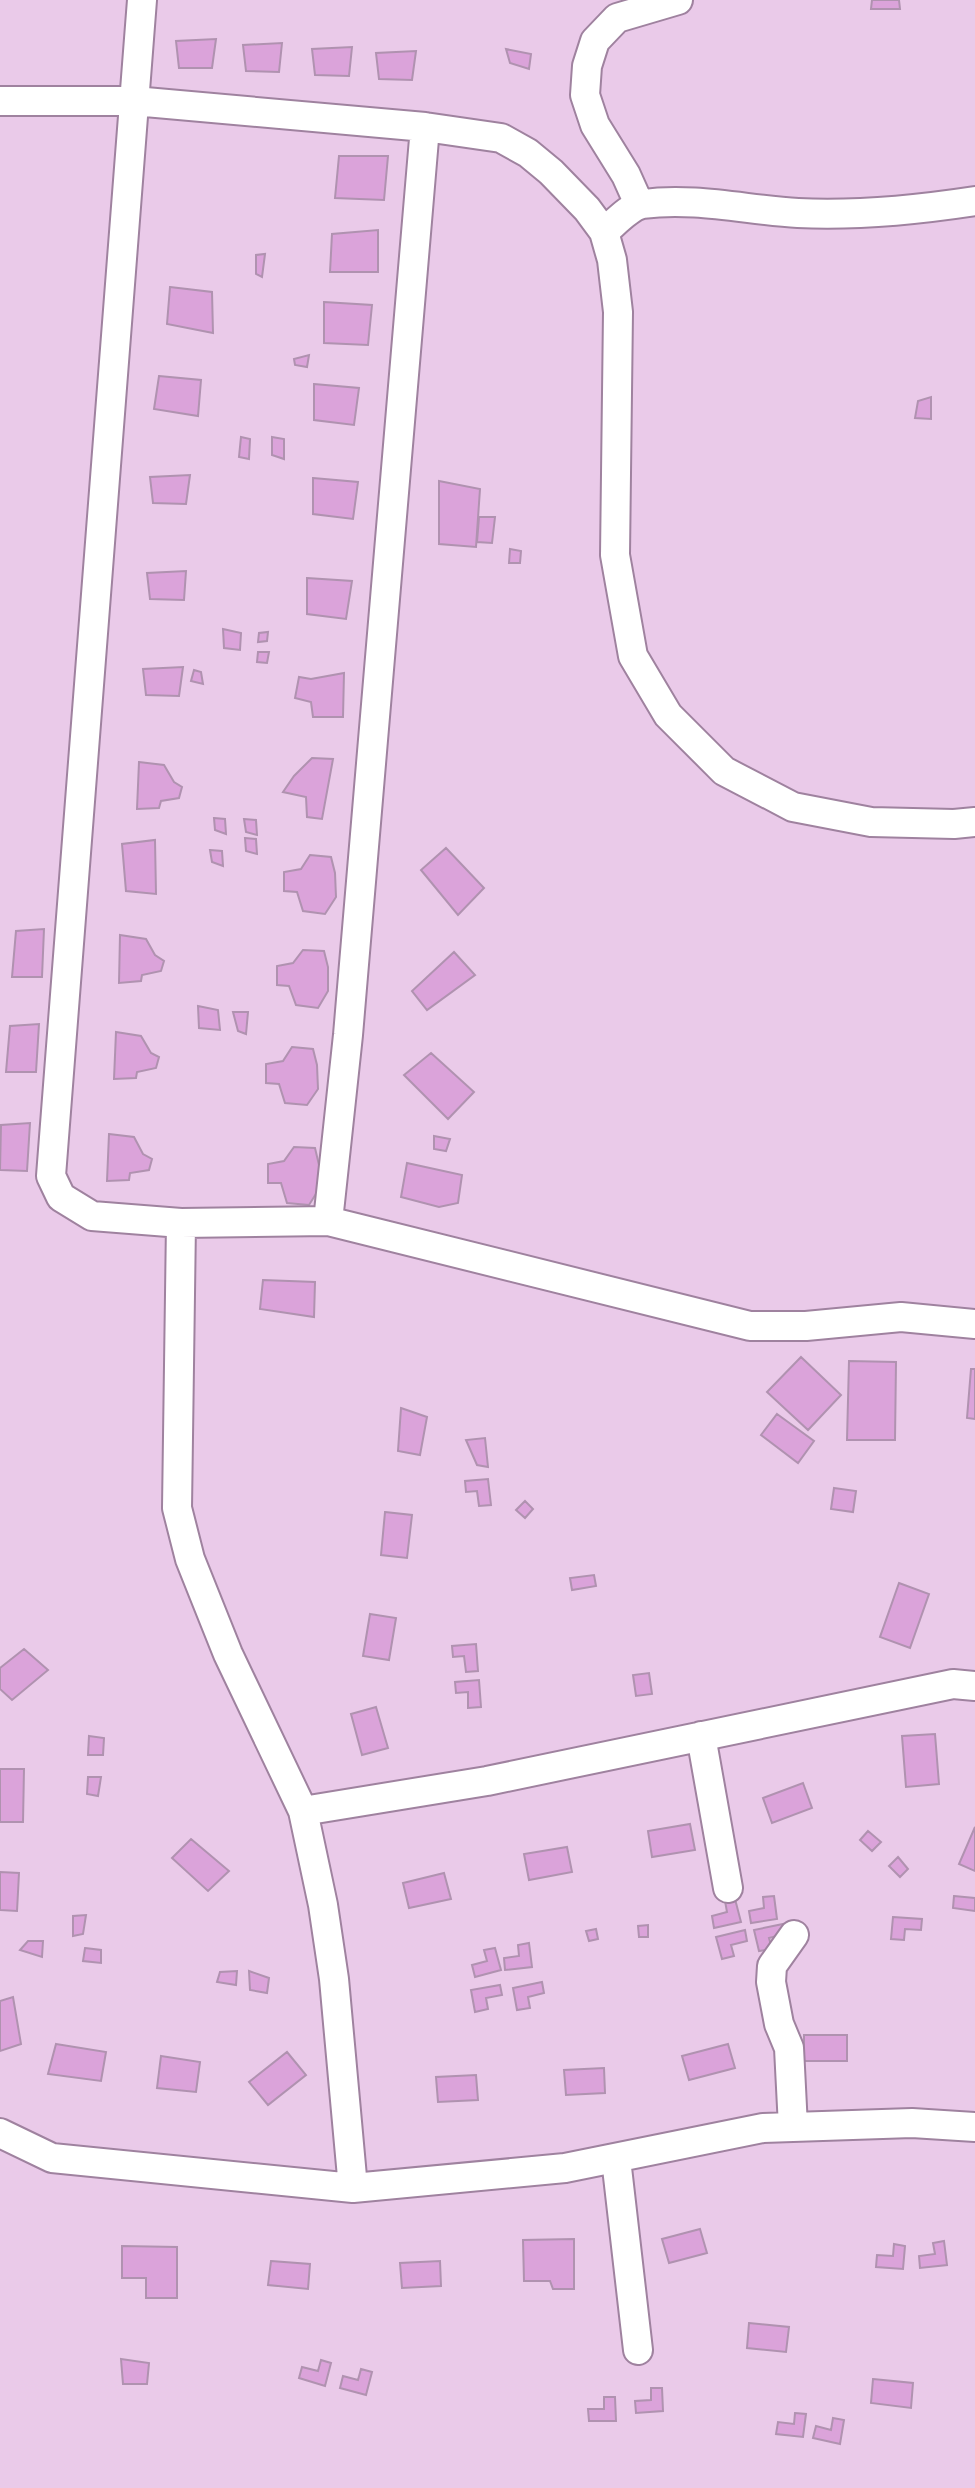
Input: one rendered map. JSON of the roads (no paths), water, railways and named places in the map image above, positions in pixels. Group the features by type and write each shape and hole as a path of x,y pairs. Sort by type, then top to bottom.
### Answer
{"street":[{"path":"142,0 51,1176 61,1197 92,1216 181,1223 328,1221 750,1325 806,1326 901,1317 975,1324"},
{"path":"639,204 626,175 595,125 586,96 587,66 596,41 617,18 678,0"},
{"path":"0,102 134,101 425,128 501,138 528,153 578,200 604,232 611,260 618,312 615,555 633,656 668,715 724,771 793,807 871,822 975,822"},
{"path":"328,1221 349,1021 425,128"},
{"path":"604,232 639,204 688,203 851,215 911,211 975,201"},
{"path":"181,1223 177,1508 190,1559 228,1654 303,1811 323,1905 334,1979 353,2188"},
{"path":"303,1811 487,1781 953,1684 975,1686"},
{"path":"701,1736 728,1888"},
{"path":"793,2127 789,2048 779,2024 771,1982 772,1966 794,1935"},
{"path":"0,2133 52,2158 353,2188 565,2168 763,2128 912,2123 975,2127"},
{"path":"616,2159 638,2350"}]}
